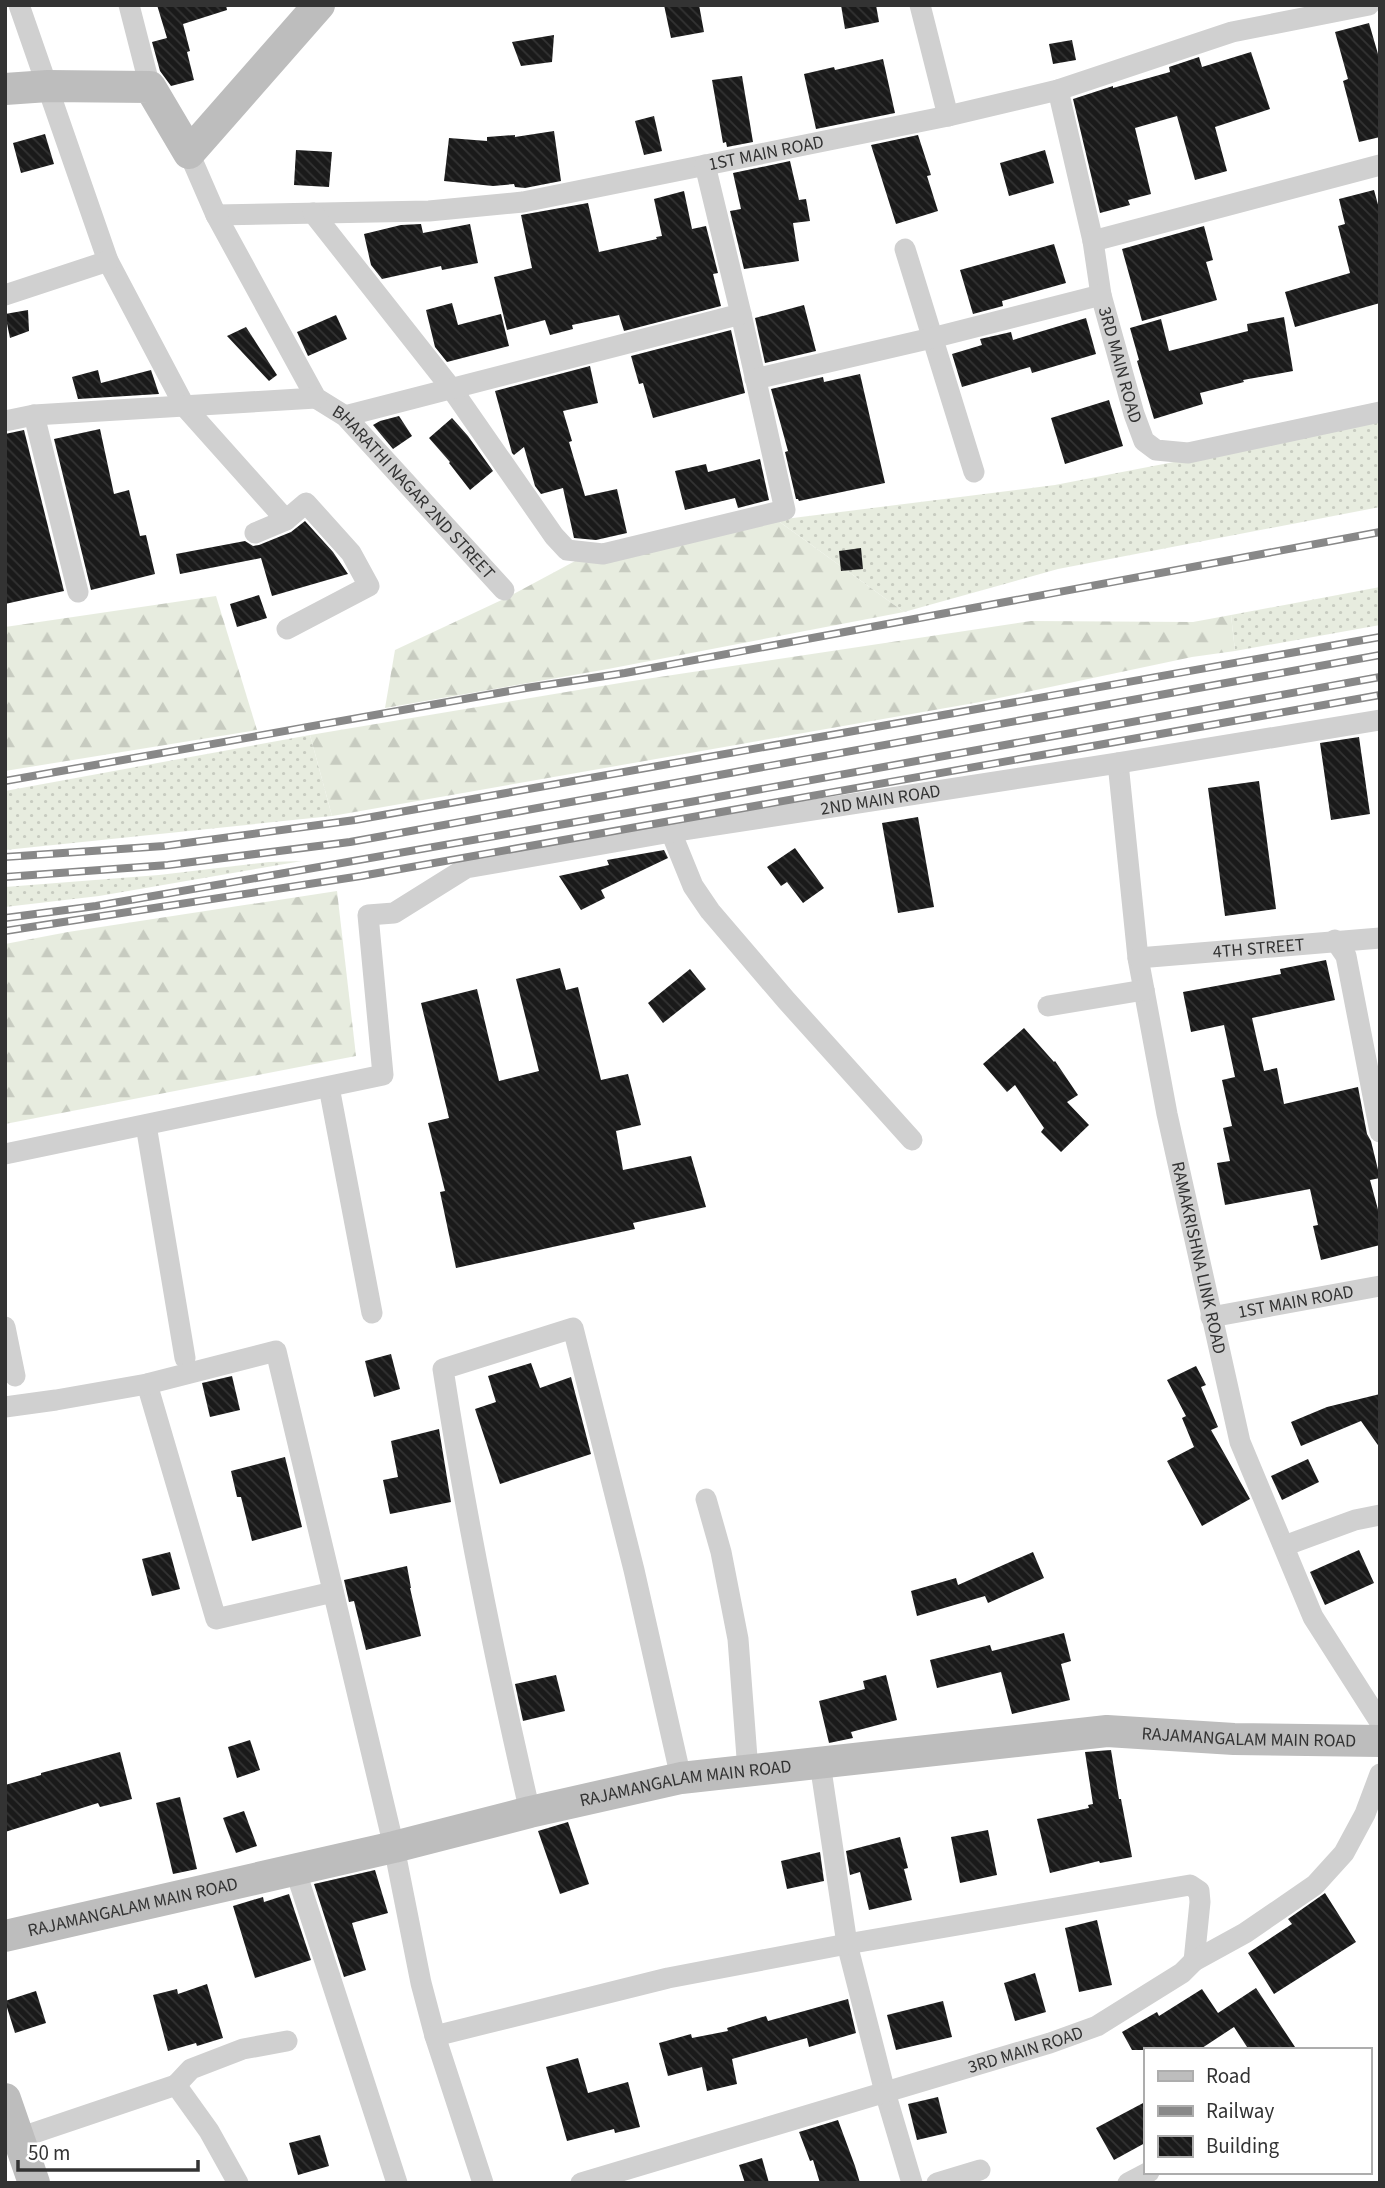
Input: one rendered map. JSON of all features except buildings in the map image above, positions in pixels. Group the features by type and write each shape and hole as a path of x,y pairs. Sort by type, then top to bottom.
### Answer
{"street":[{"path":"19,5 108,261 185,407 286,520"},
{"path":"129,5 150,87 189,153 216,215"},
{"path":"189,153 319,5"},
{"path":"920,5 948,116"},
{"name":"1ST MAIN ROAD","path":"216,215 429,211 523,202 948,116 1058,90 1232,32 1369,5"},
{"path":"5,89 48,86 150,87"},
{"name":"3RD MAIN ROAD","path":"1058,90 1093,242 1101,295 1144,441 1156,450 1188,453 1380,412"},
{"path":"313,213 451,388 554,536 568,550 603,554 785,510 705,165"},
{"path":"1093,242 1380,165"},
{"name":"BHARATHI NAGAR 2ND STREET","path":"216,215 316,398 345,416 504,590"},
{"path":"905,249 974,472"},
{"path":"5,295 108,261"},
{"path":"755,379 1101,295"},
{"path":"345,416 741,314"},
{"path":"5,421 34,415 316,398"},
{"path":"34,415 78,592"},
{"path":"255,533 286,520 306,503 351,553 369,586 287,629"},
{"name":"2ND MAIN ROAD","path":"330,1087 383,1075 368,915 394,913 466,867 1380,720"},
{"name":"RAMAKRISHNA LINK ROAD","path":"1118,763 1138,958 1167,1114 1240,1442 1313,1617 1380,1722"},
{"path":"671,832 693,886 710,911 912,1139"},
{"name":"4TH STREET","path":"1138,958 1380,937"},
{"path":"1335,940 1346,956 1377,1099 1380,1132"},
{"path":"1048,1006 1144,990"},
{"path":"5,1154 330,1087 372,1313"},
{"path":"146,1125 185,1358"},
{"name":"1ST MAIN ROAD","path":"1211,1317 1380,1286"},
{"path":"5,1327 15,1376"},
{"path":"530,1812 497,1670 443,1369 573,1328 634,1570 681,1778"},
{"path":"5,1406 147,1384 276,1351 394,1846 421,1983 482,2183"},
{"path":"147,1384 216,1619 333,1592"},
{"path":"706,1499 721,1552 738,1639 748,1771"},
{"path":"1284,1546 1355,1520 1380,1515"},
{"name":"RAJAMANGALAM MAIN ROAD","path":"5,1936 681,1778 1107,1731 1234,1739 1380,1741"},
{"path":"820,1763 848,1944 885,2092 912,2183"},
{"name":"3RD MAIN ROAD","path":"581,2183 1050,2043 1097,2026 1182,1973 1194,1961 1245,1933 1315,1885 1344,1853 1365,1814 1380,1774"},
{"path":"295,1869 397,2183"},
{"path":"435,2035 668,1978 1190,1885 1199,1891 1200,1902 1194,1961"},
{"path":"19,2138 176,2084 191,2069 243,2049 287,2041"},
{"path":"176,2084 209,2131 238,2183"},
{"path":"5,2099 34,2183"},
{"path":"937,2183 980,2170"},
{"path":"1128,2183 1145,2174"}],"green space":[{"path":"1380,422 1380,507 1058,569 904,612 777,520 1055,485"},
{"path":"777,520 904,612 608,669 385,708 395,650 508,597 577,560"},
{"path":"1380,587 1380,625 1235,651 1231,615"},
{"path":"216,596 257,730 5,771 5,627"},
{"path":"1231,615 1235,651 1192,657 980,702 332,816 310,735 626,682 1031,621 1193,622"},
{"path":"310,735 332,816 5,850 5,791"},
{"path":"302,861 99,896 5,907 5,887"},
{"path":"337,891 356,1056 5,1124 5,944"}],"railway":[{"path":"5,781 526,688 625,673 1380,532"},
{"path":"5,857 164,846 355,820 1380,637"},
{"path":"5,877 168,865 350,842 1380,655"},
{"path":"5,918 96,906 696,801 1380,677"},
{"path":"5,931 361,876 1380,695"}]}
